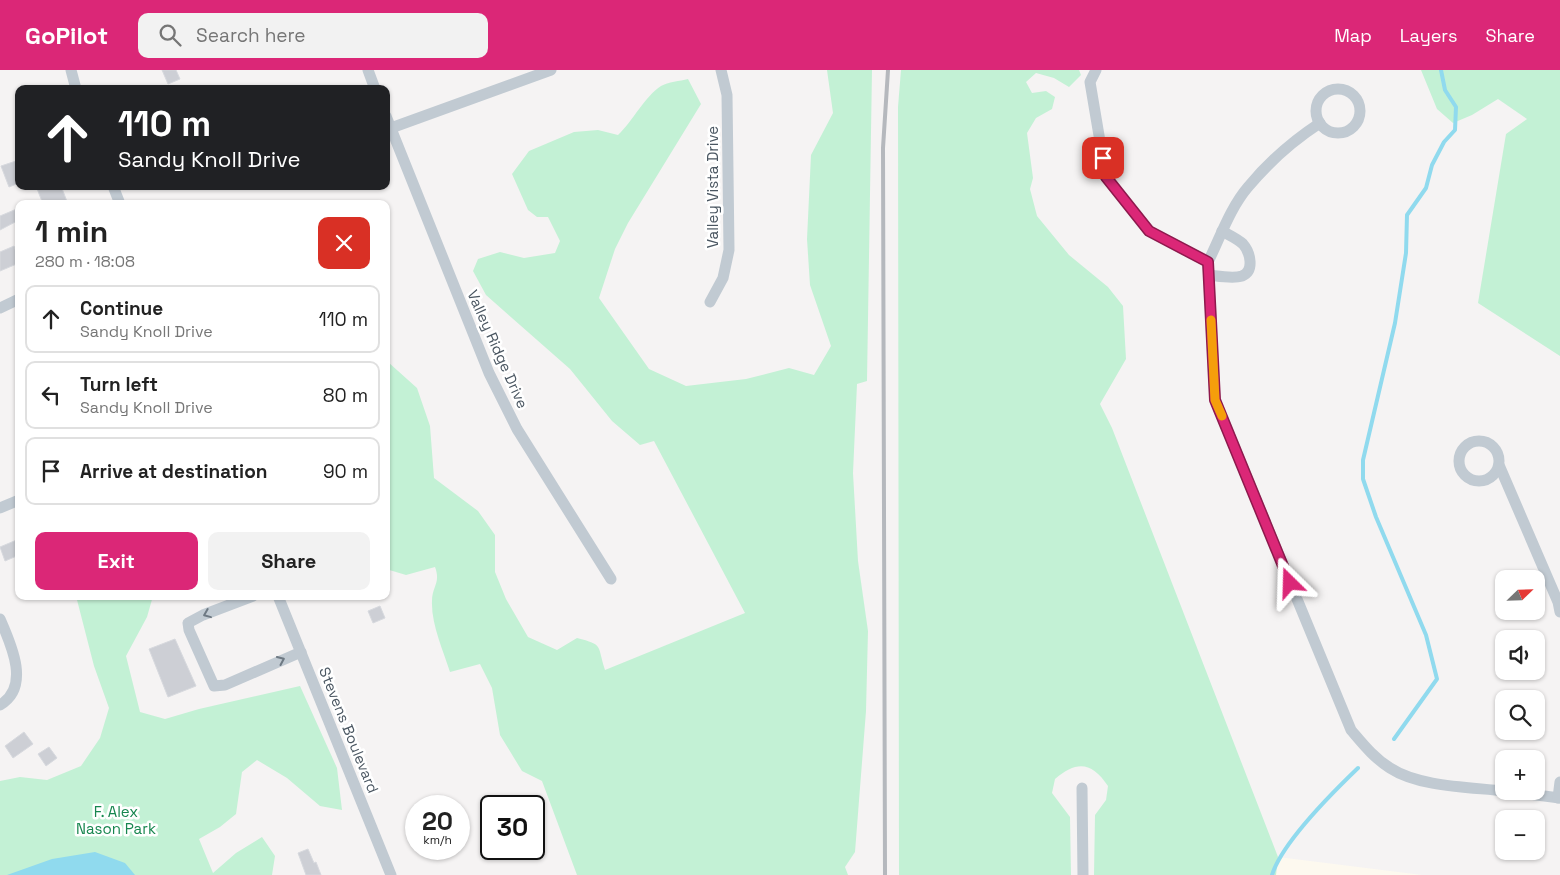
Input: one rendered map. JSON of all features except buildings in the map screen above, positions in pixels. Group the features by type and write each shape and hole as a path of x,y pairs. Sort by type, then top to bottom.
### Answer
{"street":[{"path":"71,70 75,85"},
{"path":"368,70 374,85"},
{"path":"391,128 551,70"},
{"name":"Valley Vista Drive","path":"710,302 722,278 729,250 727,95 722,70"},
{"path":"1096,70 1090,82 1106,177 1149,231 1208,262"},
{"path":"1320,123 1298,137 1247,188 1222,231 1208,262 1215,400 1351,730 1371,754 1398,772 1419,780 1495,790"},
{"name":"Valley Ridge Drive","path":"391,128 489,373 517,429 611,579"},
{"path":"1209,276 1241,276 1247,272 1250,265 1250,258 1243,244 1222,231"},
{"path":"0,308 15,302"},
{"path":"1500,465 1558,602 1560,612"},
{"path":"0,508 15,502"},
{"path":"243,600 188,623 214,686 225,685 301,652"},
{"name":"Stevens Boulevard","path":"280,600 391,875"},
{"path":"0,619 11,645 16,664 15,687 6,702 0,706"},
{"path":"1545,796 1559,798 1560,782"},
{"path":"1082,788 1083,875"}],"shaded area":[{"path":"1278,857 1422,875 1276,875"}],"green space":[{"path":"827,70 872,70 867,381 857,384 853,473 858,561 868,631 866,711 855,852 845,867 848,875 577,875 542,781 522,771 500,735 492,688 480,664 450,672 433,619 432,596 437,581 435,567 406,575 390,570 390,364 417,388 430,426 434,478 478,511 495,535 495,572 506,599 528,637 557,650 577,638 592,642 600,651 605,670 745,613 654,441 640,445 612,421 570,369 486,295 473,271 478,259 500,252 524,258 555,253 560,241 548,217 537,217 528,210 512,174 529,151 574,132 598,130 618,135 655,90 667,84 688,79 701,104 628,223 615,249 599,298 649,369 686,386 746,379 789,368 814,375 831,346 810,285 807,239 811,155 833,113"},
{"path":"901,70 1079,70 1081,75 1069,87 1054,78 1036,73 1026,82 1032,93 1046,91 1055,97 1052,109 1036,118 1027,133 1033,178 1030,189 1037,216 1069,255 1108,287 1123,306 1126,359 1100,404 1112,428 1278,857 1276,875 1094,875 1095,815 1106,800 1108,786 1096,772 1084,766 1070,769 1055,779 1052,793 1070,817 1071,875 899,875 898,107"},
{"path":"1421,70 1560,70 1560,356 1478,303 1506,134 1527,119 1498,99 1472,115 1453,123 1437,109"},
{"name":"F. Alex Nason Park","path":"77,600 152,600 147,617 126,656 140,712 165,719 199,709 300,686 337,768 342,810 320,806 287,778 257,760 242,772 236,814 220,827 199,839 213,873 236,853 262,837 275,856 272,875 0,875 0,781 20,777 47,780 81,766 100,738 109,708 94,666"}],"water":[{"path":"95,852 125,863 135,875 7,875 52,859"}],"waterway":[{"path":"1394,739 1437,679 1426,635 1376,517 1363,479 1363,460 1395,323 1406,253 1407,215 1426,188 1432,165 1444,142 1455,130 1456,107 1445,90 1441,70"},
{"path":"1272,875 1286,848 1309,818 1358,768"}],"railway":[{"path":"885,875 883,148 888,70"}],"slow traffic":[{"path":"1211,320 1215,400 1222,416"}],"route":[{"path":"1103,158 1106,177 1149,231 1208,262 1215,400 1290,583"}]}
